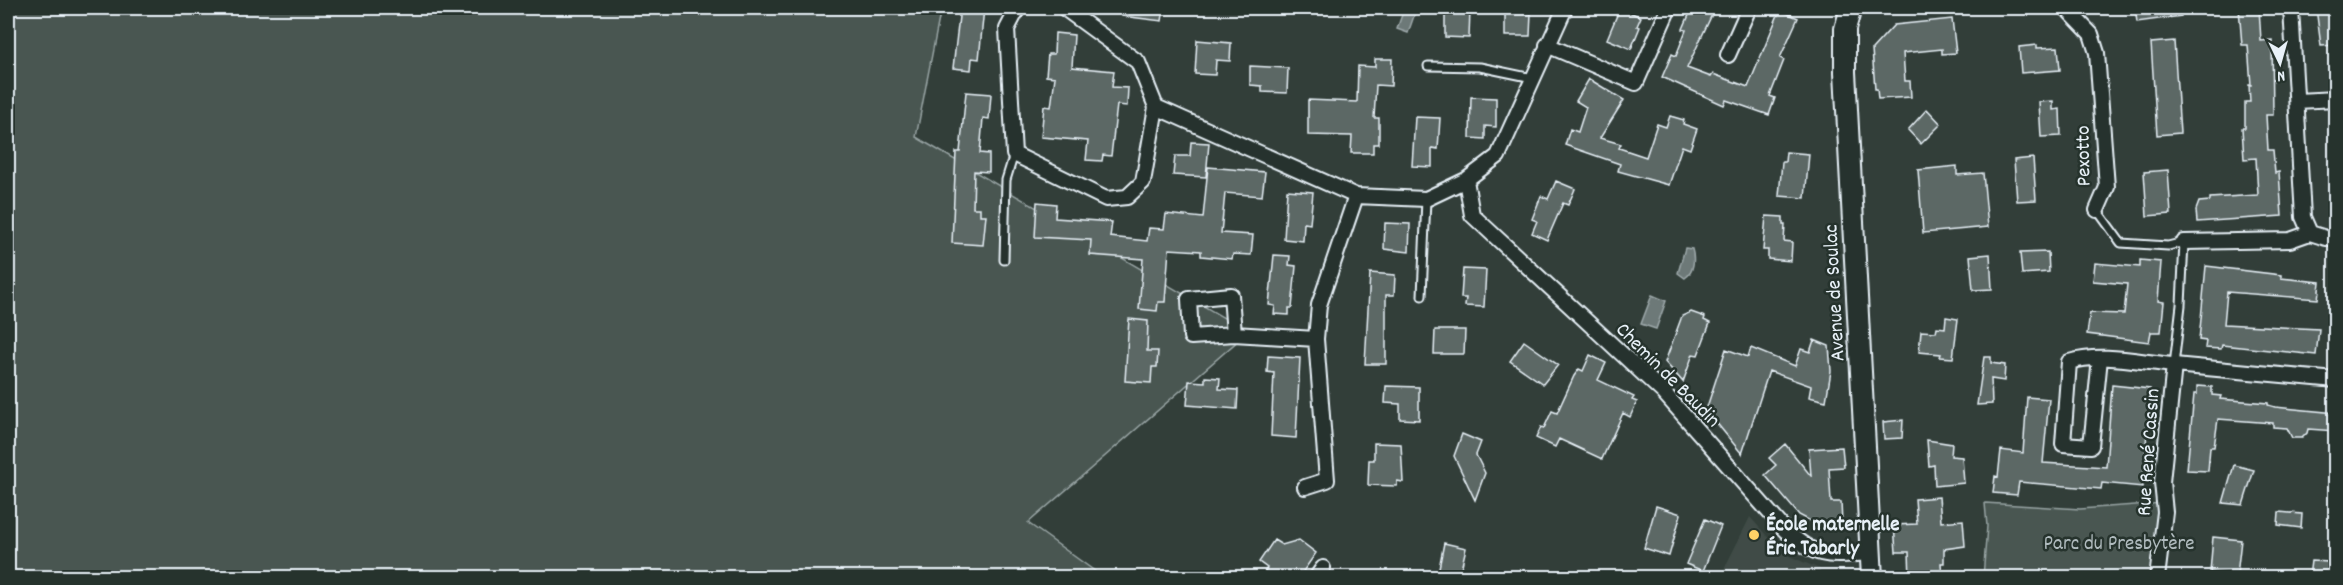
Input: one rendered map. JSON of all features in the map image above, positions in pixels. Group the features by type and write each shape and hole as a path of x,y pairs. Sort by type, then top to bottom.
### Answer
{"main road":[{"name":"Avenue de Soulac","path":"1851,8 1845,29 1845,72 1872,578"}],"street":[{"path":"1018,8 1007,29 1014,154 1106,199 1127,197 1143,182 1156,107 1137,62 1064,8"},
{"path":"1156,107 1356,196 1426,199 1466,180 1498,156 1565,8"},
{"path":"1547,45 1636,83 1669,8"},
{"path":"1728,55 1749,8"},
{"name":"Pexotto","path":"2066,8 2091,34 2097,53 2107,187 2097,210"},
{"path":"2291,8 2303,217 2310,233"},
{"path":"2297,101 2336,99"},
{"name":"Chemin de Baudin","path":"1466,180 1472,215 1664,393 1785,530 1803,546 1820,553 1847,556 1870,553"},
{"path":"1305,487 1327,480 1316,339 1319,305 1356,196"},
{"path":"2184,242 2290,240 2310,233 2336,237"},
{"path":"1234,334 1316,339"},
{"name":"Rue René Cassin","path":"2100,358 2091,446 2063,444 2069,362 2085,357 2100,358 2336,380"},
{"name":"Rue René Cassin","path":"2157,578 2165,512 2162,482 2174,365"}],"lane":[{"path":"1428,66 1480,67 1533,78"},
{"path":"1004,260 1006,180 1014,154"},
{"path":"1422,296 1426,199"},
{"name":"Pexotto","path":"2097,210 2121,243 2168,246 2184,242"},
{"name":"Rue René Cassin","path":"2174,365 2181,305 2184,242"}],"shaded area":[{"path":"1404,9 1415,13 1408,33 1397,29"},
{"path":"1685,248 1692,249 1693,261 1692,269 1685,278 1678,273"},
{"path":"1652,295 1666,301 1656,329 1641,324"},
{"name":"École maternelle Éric Tabarly","path":"1750,517 1782,553 1820,569 1820,577 1720,577"}],"green space":[{"path":"8,8 941,8 916,137 1248,332 1028,523 1103,577 8,577"},
{"name":"Parc du Presbytère","path":"1985,503 2080,509 2163,503 2153,577 1983,578 1987,526"}],"building":[{"path":"960,8 984,8 979,59 972,58 971,70 953,68"},
{"path":"1123,8 1164,8 1162,21 1122,16"},
{"path":"1445,8 1470,9 1469,38 1445,37"},
{"path":"1510,8 1525,8 1525,13 1531,13 1530,36 1505,36 1505,13 1509,13"},
{"path":"1620,8 1641,17 1637,26 1640,27 1631,49 1607,39"},
{"path":"1692,8 1715,8 1687,68 1711,77 1713,74 1748,87 1780,10 1798,18 1780,58 1784,60 1770,96 1775,98 1769,115 1726,100 1724,105 1662,77 1672,54 1676,56 1686,30 1683,29"},
{"path":"2135,8 2180,8 2181,16 2137,22"},
{"path":"2239,8 2259,8 2261,41 2272,40 2273,115 2266,115 2268,150 2273,150 2275,173 2279,172 2282,216 2197,222 2196,210 2199,202 2210,201 2210,198 2258,195 2256,158 2244,159 2242,128 2245,128 2245,102 2250,102 2249,85 2251,85 2248,45 2242,45"},
{"path":"2316,8 2336,8 2336,45 2321,46"},
{"path":"1952,19 1956,53 1942,54 1942,49 1903,53 1905,81 1910,81 1911,97 1878,99 1872,49 1894,25"},
{"path":"1055,33 1074,35 1072,67 1114,71 1112,87 1128,88 1127,106 1117,105 1111,156 1103,155 1102,161 1086,160 1088,141 1041,137 1044,106 1051,107 1055,77 1046,76 1048,54 1054,54"},
{"path":"1197,40 1231,43 1230,61 1216,60 1215,75 1195,74"},
{"path":"2174,41 2180,133 2157,135 2151,43"},
{"path":"2037,45 2037,48 2058,47 2060,70 2021,73 2019,47"},
{"path":"1375,59 1392,59 1391,86 1376,85 1374,118 1379,118 1379,144 1373,144 1373,153 1351,153 1352,136 1308,135 1308,100 1357,102 1358,66 1375,67"},
{"path":"1250,66 1288,68 1287,93 1262,92 1262,86 1250,85"},
{"path":"1589,79 1624,100 1600,138 1621,144 1619,148 1646,157 1657,124 1666,127 1670,116 1684,120 1683,124 1697,129 1690,149 1682,146 1669,185 1618,171 1620,164 1565,145 1570,129 1578,132 1586,107 1576,101"},
{"path":"966,92 991,94 989,119 983,118 980,153 989,154 989,172 974,171 973,208 980,208 980,215 986,215 983,245 952,243 956,152 960,152"},
{"path":"1471,97 1496,98 1496,127 1485,126 1485,139 1470,138"},
{"path":"2053,101 2053,110 2060,109 2061,136 2041,137 2039,102"},
{"path":"1927,109 1941,124 1921,144 1908,130"},
{"path":"1415,117 1440,118 1438,149 1432,148 1432,167 1412,166"},
{"path":"1191,142 1209,143 1206,177 1173,175 1175,156 1190,156"},
{"path":"1786,152 1809,154 1805,198 1779,196 1782,162 1785,162"},
{"path":"2033,158 2036,200 2017,201 2014,160"},
{"path":"1957,166 1957,175 1983,173 1988,227 1923,233 1918,170"},
{"path":"1208,167 1265,172 1262,196 1225,193 1221,233 1253,235 1251,255 1233,254 1232,259 1201,256 1201,251 1169,249 1165,302 1158,302 1157,311 1139,309 1143,259 1090,255 1091,240 1035,237 1037,202 1056,204 1055,218 1112,222 1110,237 1147,241 1149,228 1164,229 1166,214 1203,218"},
{"path":"2168,170 2171,214 2147,216 2144,172"},
{"path":"1556,181 1575,189 1568,205 1563,203 1547,240 1532,233 1537,221 1532,219 1541,196 1548,199"},
{"path":"1287,190 1313,192 1310,224 1304,223 1303,241 1284,239"},
{"path":"1766,216 1783,217 1784,241 1792,242 1791,261 1768,259 1768,250 1763,250"},
{"path":"1385,223 1410,224 1409,252 1384,249"},
{"path":"2048,252 2049,272 2022,274 2020,253"},
{"path":"1990,254 1992,289 1973,290 1970,256"},
{"path":"1274,255 1290,256 1289,265 1296,266 1292,308 1289,308 1289,315 1274,314 1275,306 1269,305"},
{"path":"2140,260 2161,262 2158,301 2164,302 2161,332 2151,332 2149,342 2087,334 2090,313 2124,314 2127,284 2093,281 2095,263 2140,267"},
{"path":"2206,266 2320,282 2318,299 2227,292 2224,324 2319,329 2316,355 2222,345 2221,349 2205,348 2206,341 2199,340"},
{"path":"1463,269 1486,270 1484,307 1465,306 1466,298 1461,298"},
{"path":"1370,273 1395,275 1394,295 1386,295 1386,364 1365,364"},
{"path":"1691,312 1705,317 1704,320 1710,323 1698,355 1693,354 1683,382 1665,362 1682,316"},
{"path":"1946,317 1958,319 1953,358 1940,357 1941,354 1919,352 1921,331 1936,332 1937,327 1945,328"},
{"path":"1129,319 1148,321 1147,351 1158,351 1157,367 1152,367 1151,383 1125,381"},
{"path":"1435,330 1465,330 1464,354 1434,354"},
{"path":"1814,340 1829,346 1831,371 1826,401 1809,397 1811,386 1769,371 1742,454 1706,410 1726,349 1748,357 1751,348 1795,366 1801,349 1810,352"},
{"path":"1524,341 1558,365 1543,384 1510,361"},
{"path":"1590,355 1606,363 1598,380 1634,397 1632,400 1637,402 1630,417 1623,413 1602,459 1559,439 1555,447 1536,438 1552,411 1557,413 1574,376 1579,369 1583,371"},
{"path":"1268,356 1300,358 1296,438 1271,436 1274,373 1267,372"},
{"path":"1984,357 1991,357 1991,363 2005,365 2004,381 1991,379 1992,404 1977,405"},
{"path":"1205,377 1220,378 1219,389 1238,390 1237,409 1187,405 1189,381 1205,382"},
{"path":"2112,385 2150,389 2143,487 2102,483 2101,489 2019,482 2017,495 1993,493 1995,476 1998,477 2001,450 2023,453 2027,397 2049,399 2043,463 2106,467"},
{"path":"1386,386 1419,387 1419,420 1400,419 1400,404 1385,403"},
{"path":"2197,386 2212,387 2212,395 2221,396 2220,399 2336,413 2336,431 2308,429 2302,438 2292,438 2287,428 2273,427 2273,423 2218,419 2214,447 2210,447 2208,471 2187,470 2194,394 2197,394"},
{"path":"1903,420 1902,438 1884,439 1883,422"},
{"path":"1462,434 1481,442 1476,455 1485,473 1475,500 1454,456"},
{"path":"1927,440 1952,444 1951,456 1962,457 1964,483 1935,486 1934,465 1929,466"},
{"path":"1374,443 1401,444 1403,482 1397,481 1397,486 1368,485 1369,460 1374,460"},
{"path":"1785,444 1811,476 1809,449 1842,447 1844,467 1829,468 1831,502 1841,502 1842,524 1818,525 1799,515 1765,475 1776,465 1769,458"},
{"path":"2234,465 2254,470 2243,505 2223,503"},
{"path":"1939,497 1941,522 1963,520 1965,546 1944,549 1944,563 1941,563 1942,578 1910,578 1909,552 1896,552 1894,525 1917,524 1915,499"},
{"path":"1656,506 1681,514 1669,556 1644,548"},
{"path":"2279,512 2302,514 2301,528 2278,525"},
{"path":"1705,519 1721,526 1703,571 1686,564"},
{"path":"2213,537 2241,540 2237,575 2210,572"},
{"path":"1274,540 1282,545 1299,540 1316,553 1302,573 1294,578 1261,578 1267,568 1259,562"},
{"path":"1444,543 1466,548 1459,578 1437,578"},
{"path":"2311,561 2329,562 2328,578 2309,577"}],"place":[{"name":"École maternelle Éric Tabarly","path":"1754,535"}]}
